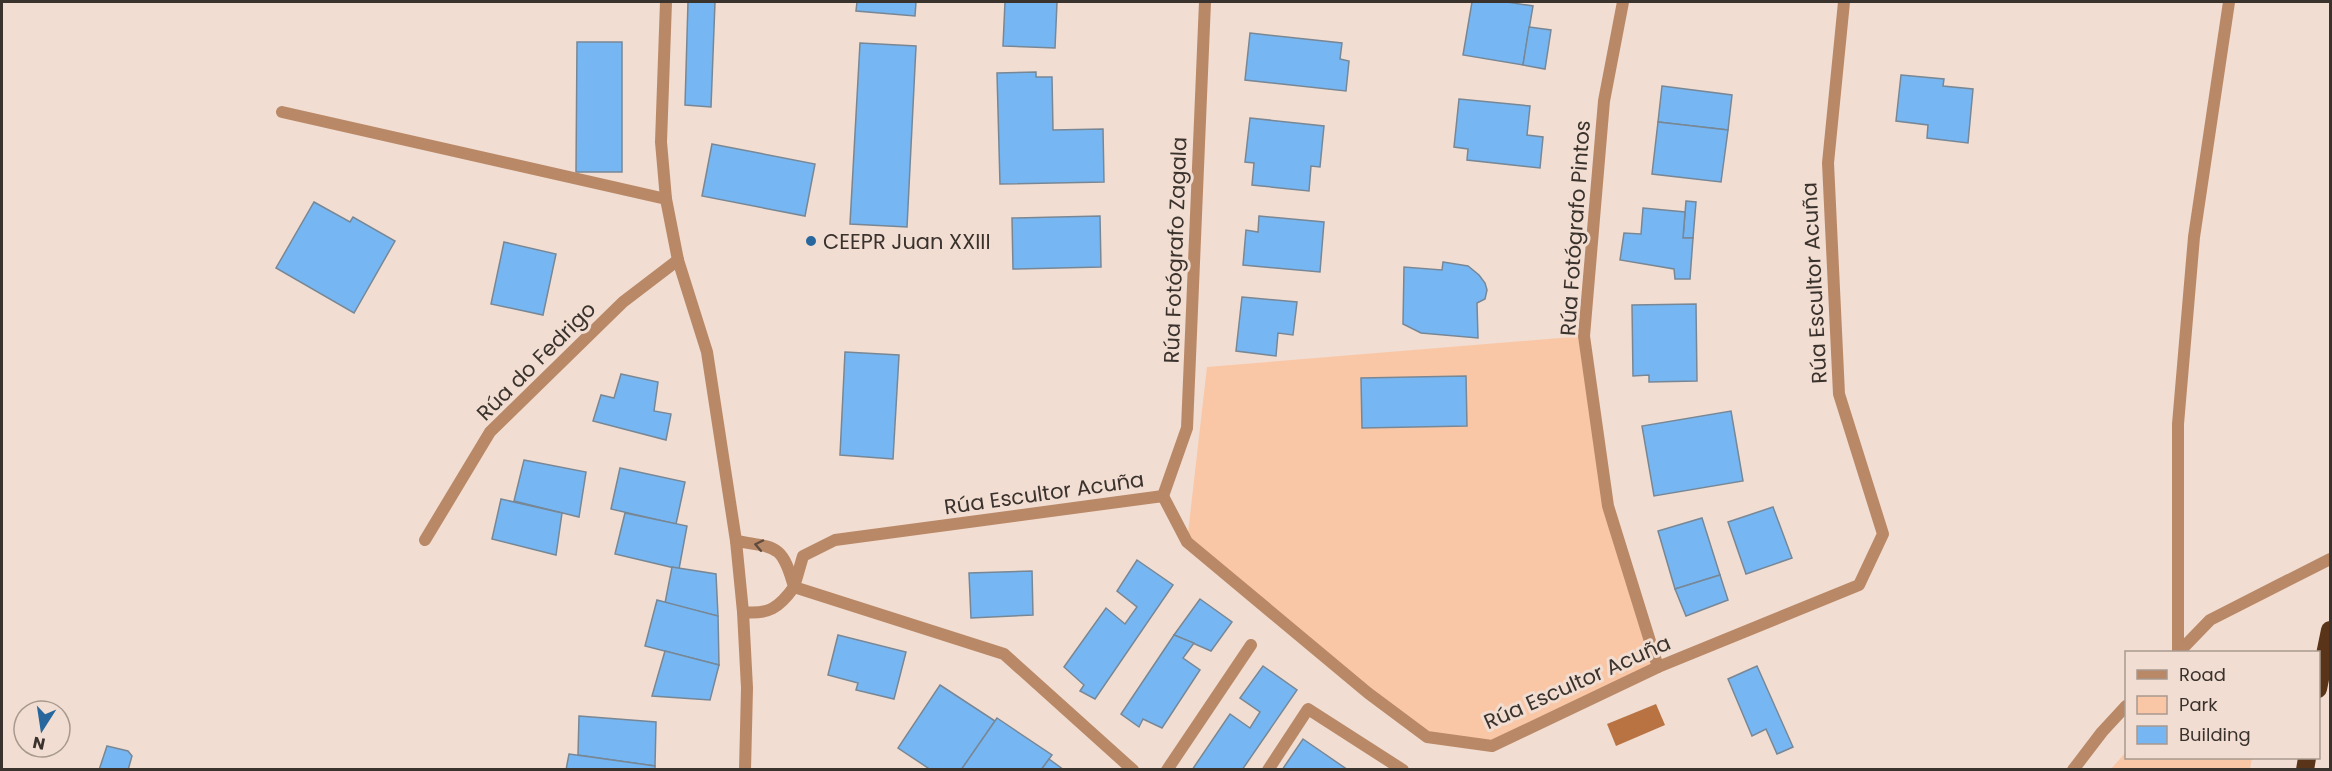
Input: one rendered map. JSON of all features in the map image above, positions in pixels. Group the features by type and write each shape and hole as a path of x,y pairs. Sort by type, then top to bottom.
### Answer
{"highway":[{"path":"2320,683 2331,630"}],"street":[{"path":"666,2 662,142 666,199 678,260 707,352 736,541 747,688 745,770"},
{"name":"Rúa Fotógrafo Zagala","path":"1163,496 1187,428 1205,2"},
{"name":"Rúa Fotógrafo Pintos","path":"1623,2 1604,101 1584,336 1608,506 1658,667"},
{"name":"Rúa Escultor Acuña","path":"794,587 803,556 835,540 1163,496 1187,542 1368,693 1427,737 1492,746 1658,667 1859,585 1883,534 1839,394 1828,163 1844,2"},
{"path":"2178,651 2178,424 2194,237 2229,2"},
{"path":"282,112 666,199"},
{"name":"Rúa do Fedrigo","path":"424,540 490,432 623,302 678,260"},
{"path":"736,541 766,546 779,551 788,567 794,587"},
{"path":"2179,651 2210,620 2331,559"},
{"path":"743,612 761,614 784,600 794,587"},
{"path":"794,587 1004,654 1133,770"},
{"path":"1167,770 1251,645"},
{"path":"2073,770 2102,732 2125,708"},
{"path":"1268,770 1308,709 1402,770"}],"green space":[{"path":"1584,336 1608,506 1658,667 1492,746 1427,737 1187,542 1207,367"},
{"path":"2125,753 2125,759 2252,759 2250,769 2111,769"}],"shaded area":[{"path":"1656,704 1665,725 1616,746 1607,724"}],"building":[{"path":"688,2 715,2 711,107 685,105"},
{"path":"857,2 916,2 915,16 856,11"},
{"path":"1005,2 1057,2 1055,48 1003,46"},
{"path":"1472,2 1507,2 1533,6 1523,65 1463,55"},
{"path":"1529,27 1551,30 1545,69 1523,65"},
{"path":"1250,33 1342,43 1340,59 1349,61 1346,91 1245,80"},
{"path":"577,42 622,42 622,172 576,172"},
{"path":"860,43 916,46 907,227 850,224"},
{"path":"1036,72 1036,77 1052,77 1053,130 1103,129 1104,182 1000,184 997,73"},
{"path":"1901,75 1944,79 1943,86 1973,89 1968,143 1927,138 1928,125 1896,121"},
{"path":"1662,86 1732,95 1728,130 1658,122"},
{"path":"1459,99 1530,106 1527,135 1543,137 1540,168 1467,160 1468,149 1454,147"},
{"path":"1250,118 1324,126 1320,167 1311,166 1309,191 1252,185 1254,163 1245,162"},
{"path":"1658,122 1728,130 1721,182 1652,174"},
{"path":"712,144 815,164 805,216 702,196"},
{"path":"1686,201 1696,202 1693,238 1683,238"},
{"path":"314,202 350,222 353,217 395,241 354,313 276,268"},
{"path":"1643,208 1685,212 1683,238 1693,238 1690,279 1675,279 1674,269 1620,260 1624,233 1641,234"},
{"path":"1100,216 1101,267 1013,269 1012,218"},
{"path":"1259,216 1324,222 1320,272 1243,265 1246,230 1258,232"},
{"path":"504,242 556,254 543,315 491,304"},
{"path":"1443,262 1468,266 1485,283 1487,290 1485,299 1477,303 1478,338 1421,333 1403,324 1404,267 1442,270"},
{"path":"1242,297 1297,302 1293,335 1278,333 1276,356 1236,351"},
{"path":"1696,304 1697,381 1649,382 1649,375 1633,376 1632,305"},
{"path":"845,352 899,355 893,459 840,455"},
{"path":"621,374 658,382 654,411 671,414 666,440 593,421 601,395 614,398"},
{"path":"1466,376 1467,426 1362,428 1361,378"},
{"path":"1731,411 1743,481 1654,496 1642,426"},
{"path":"524,460 586,472 579,517 514,501"},
{"path":"620,468 685,482 676,524 611,509"},
{"path":"501,499 562,513 556,555 492,539"},
{"path":"1773,507 1792,558 1746,574 1728,522"},
{"path":"625,513 687,526 679,569 615,554"},
{"path":"1702,518 1720,575 1675,589 1658,531"},
{"path":"1137,560 1173,585 1095,699 1080,691 1084,685 1064,667 1106,608 1125,624 1137,607 1117,591"},
{"path":"672,567 716,574 718,616 665,603"},
{"path":"1032,571 1033,615 971,618 969,573"},
{"path":"1720,575 1728,600 1686,616 1675,589"},
{"path":"1200,599 1232,622 1211,651 1174,635"},
{"path":"657,600 718,616 719,665 645,646"},
{"path":"838,635 906,652 894,699 856,690 858,683 828,675"},
{"path":"1174,635 1194,643 1183,658 1200,670 1162,728 1143,719 1139,727 1121,714"},
{"path":"665,651 719,665 710,700 652,696"},
{"path":"1263,666 1297,690 1242,770 1192,770 1230,714 1250,728 1260,712 1240,698"},
{"path":"1757,666 1793,747 1777,754 1766,729 1752,736 1728,679"},
{"path":"940,685 995,721 961,770 931,770 898,748"},
{"path":"579,716 656,722 655,766 578,755"},
{"path":"997,718 1052,755 1041,770 961,770"},
{"path":"1303,739 1348,770 1282,770"},
{"path":"107,746 128,751 132,756 128,770 99,770"},
{"path":"569,754 655,766 655,770 566,770"},
{"path":"1049,759 1064,770 1041,770"}],"place":[{"name":"CEEPR Juan XXIII","path":"811,241"}]}
